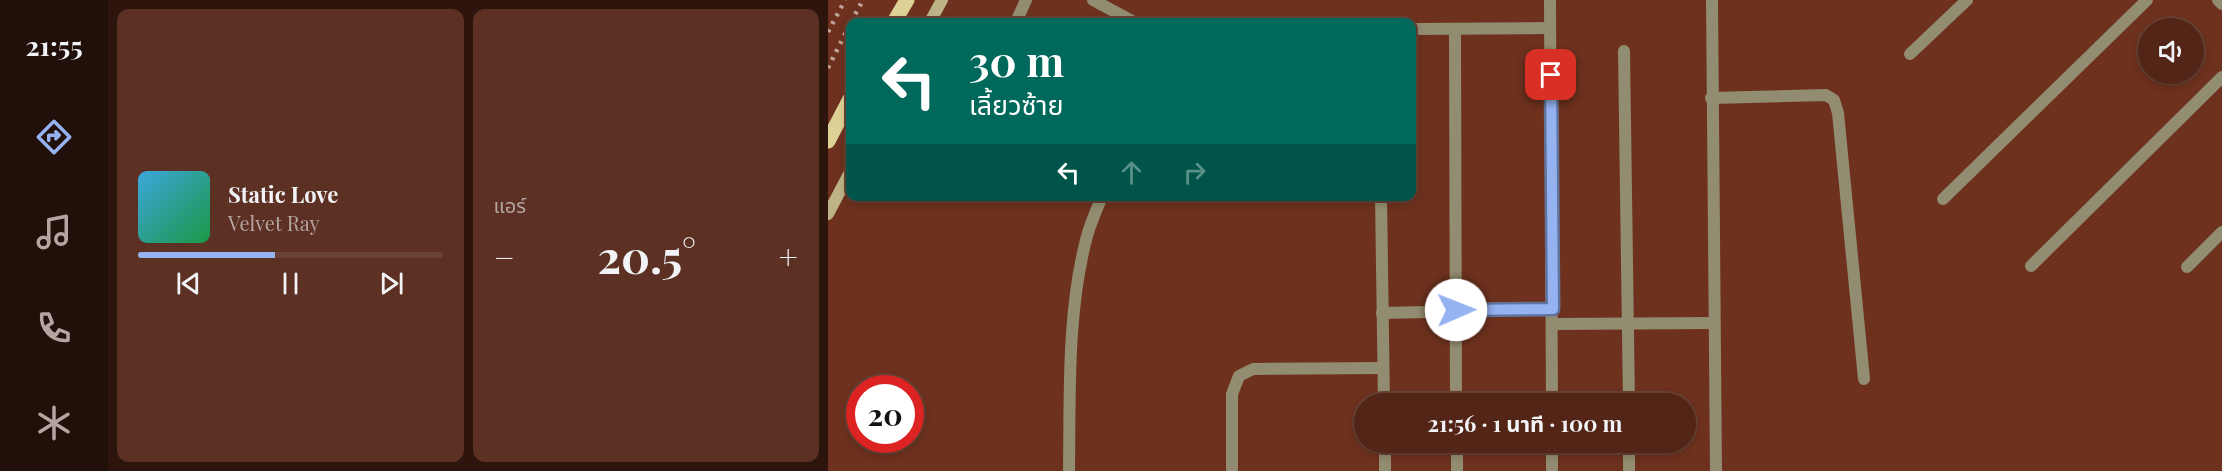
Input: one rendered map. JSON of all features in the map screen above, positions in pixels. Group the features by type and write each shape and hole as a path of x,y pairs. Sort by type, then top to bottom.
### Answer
{"main road":[{"path":"896,18 907,0"},
{"path":"932,18 942,0"},
{"path":"828,141 846,107"},
{"path":"828,214 846,180"}],"street":[{"path":"1018,18 1026,0"},
{"path":"1093,0 1127,18"},
{"path":"1550,0 1552,393"},
{"path":"1712,0 1711,98 1716,471"},
{"path":"1910,54 1967,0"},
{"path":"1943,200 2147,0"},
{"path":"2218,0 2222,4"},
{"path":"1416,29 1550,28"},
{"path":"1455,29 1456,393"},
{"path":"1624,51 1629,393"},
{"path":"2031,266 2222,77"},
{"path":"1711,98 1826,95 1834,100 1838,113 1864,379"},
{"path":"1069,471 1070,383 1076,299 1088,236 1100,201"},
{"path":"1381,201 1383,393"},
{"path":"2187,267 2222,232"},
{"path":"1382,313 1553,309"},
{"path":"1553,324 1714,322"},
{"path":"1232,471 1232,394 1239,376 1253,369 1383,368"},
{"path":"1384,453 1385,471"},
{"path":"1457,453 1457,471"},
{"path":"1552,453 1552,471"},
{"path":"1629,453 1629,471"}],"railway":[{"path":"828,32 845,0"},
{"path":"853,18 863,0"},
{"path":"828,68 846,32"}],"route":[{"path":"1456,310 1553,309 1551,75"}]}
